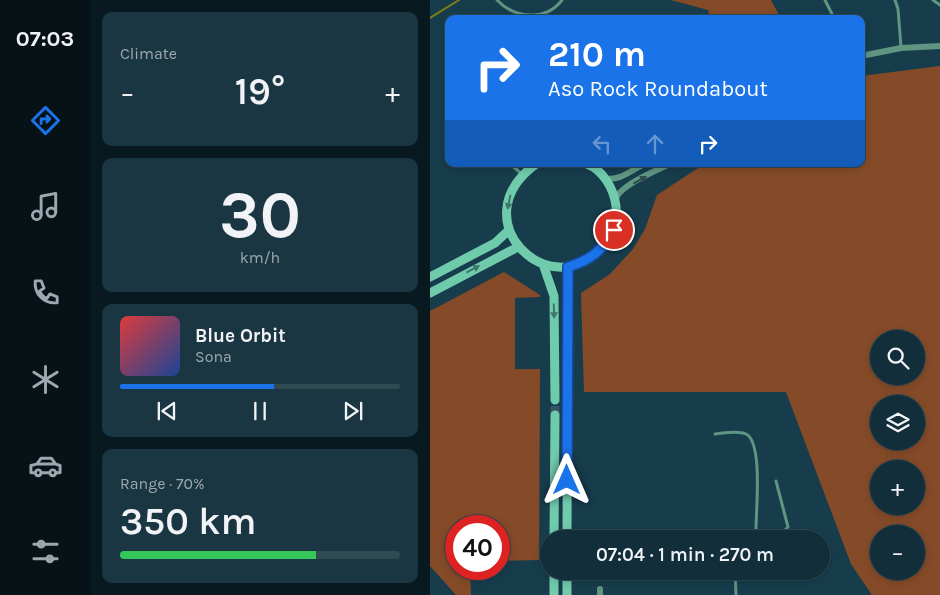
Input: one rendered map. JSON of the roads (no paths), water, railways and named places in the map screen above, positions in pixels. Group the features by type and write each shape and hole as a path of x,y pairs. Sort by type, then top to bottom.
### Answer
{"street":[{"path":"865,55 901,48 940,46"},
{"path":"532,167 522,174 513,186 508,200 506,215 509,230 518,247 529,257 543,264 568,267 596,255 606,243 614,230 616,215 615,200 605,178"},
{"path":"591,167 605,178 612,180 638,167"},
{"path":"615,200 617,194 624,188 663,167"},
{"path":"430,277 496,243 509,230"},
{"path":"430,293 518,247"},
{"path":"543,264 554,296 555,400"},
{"path":"567,530 568,267"},
{"path":"554,530 555,416"},
{"path":"554,580 554,595"},
{"path":"567,580 567,595"}],"lane":[{"path":"497,0 514,13 523,15"},
{"path":"534,15 542,14 558,6 562,0"},
{"path":"826,0 833,15"},
{"path":"895,0 901,48"},
{"path":"934,0 940,5"},
{"path":"514,167 522,174"},
{"path":"715,434 746,434 755,447 755,530"},
{"path":"776,481 788,527 785,530"},
{"path":"735,580 736,595"}],"waterway":[{"path":"430,18 459,0"}],"tunnel":[{"path":"555,400 555,415"}]}
